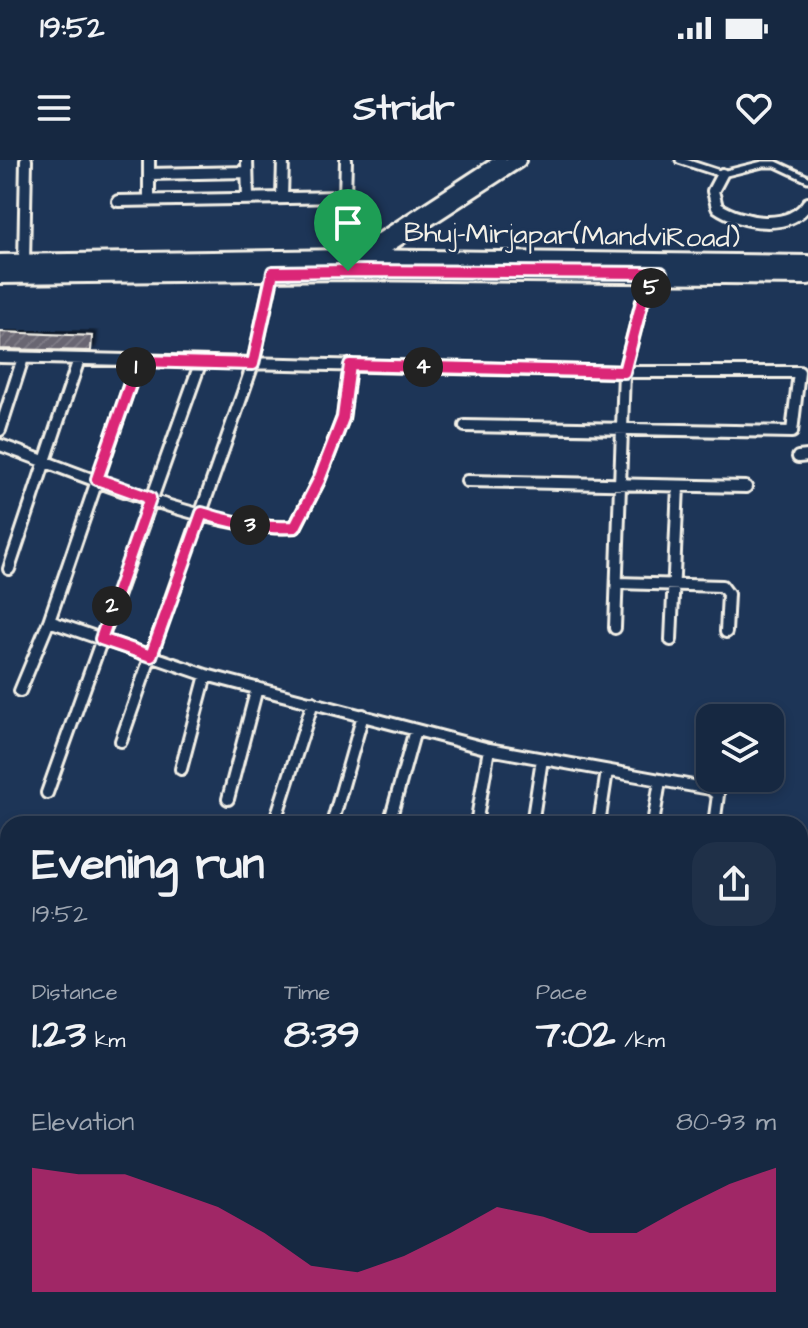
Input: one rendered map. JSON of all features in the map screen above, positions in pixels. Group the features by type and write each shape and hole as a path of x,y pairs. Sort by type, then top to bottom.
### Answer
{"main road":[{"path":"355,262 518,160"},
{"name":"Bhuj-Mirjapar(MandviRoad)","path":"0,275 273,272 355,262 808,276"},
{"name":"Bhuj-Mirjapar(MandviRoad)","path":"0,263 808,264"}],"street":[{"path":"24,263 26,160"},
{"path":"149,160 149,200"},
{"path":"247,160 248,199"},
{"path":"282,198 283,160"},
{"path":"118,201 345,197 346,160"},
{"path":"355,262 501,160"},
{"path":"149,174 247,172"},
{"path":"722,174 713,191 717,207 733,218 771,223 804,209 808,203"},
{"path":"121,741 253,364 273,272"},
{"path":"615,628 624,372 642,302 661,273"},
{"path":"0,357 624,372 799,372 792,432 465,426"},
{"path":"0,430 23,358"},
{"path":"9,569 79,359"},
{"path":"20,691 49,621 138,361"},
{"path":"47,793 200,364"},
{"path":"0,445 150,498 229,522 274,528 295,527 319,480 343,418 350,365"},
{"path":"467,481 746,487"},
{"path":"671,640 678,486"},
{"path":"617,583 725,588 726,632"},
{"path":"49,621 206,675 489,749 710,789 718,795 715,816"},
{"path":"181,769 206,675"},
{"path":"228,799 257,688"},
{"path":"277,816 313,702"},
{"path":"334,816 363,715"},
{"path":"391,816 415,730"},
{"path":"480,816 489,749"},
{"path":"533,816 542,759"},
{"path":"600,816 607,771"},
{"path":"654,816 660,781"}],"lane":[{"path":"679,160 722,174 776,164 808,179"}],"building":[{"path":"0,332 92,336 91,351 0,349"}],"route":[{"path":"348,271 661,273 642,302 624,372 350,365 343,418 319,480 295,527 274,528 229,522 202,513 151,656 101,639 150,498 97,479 138,361 253,364 273,272 348,271"}]}
